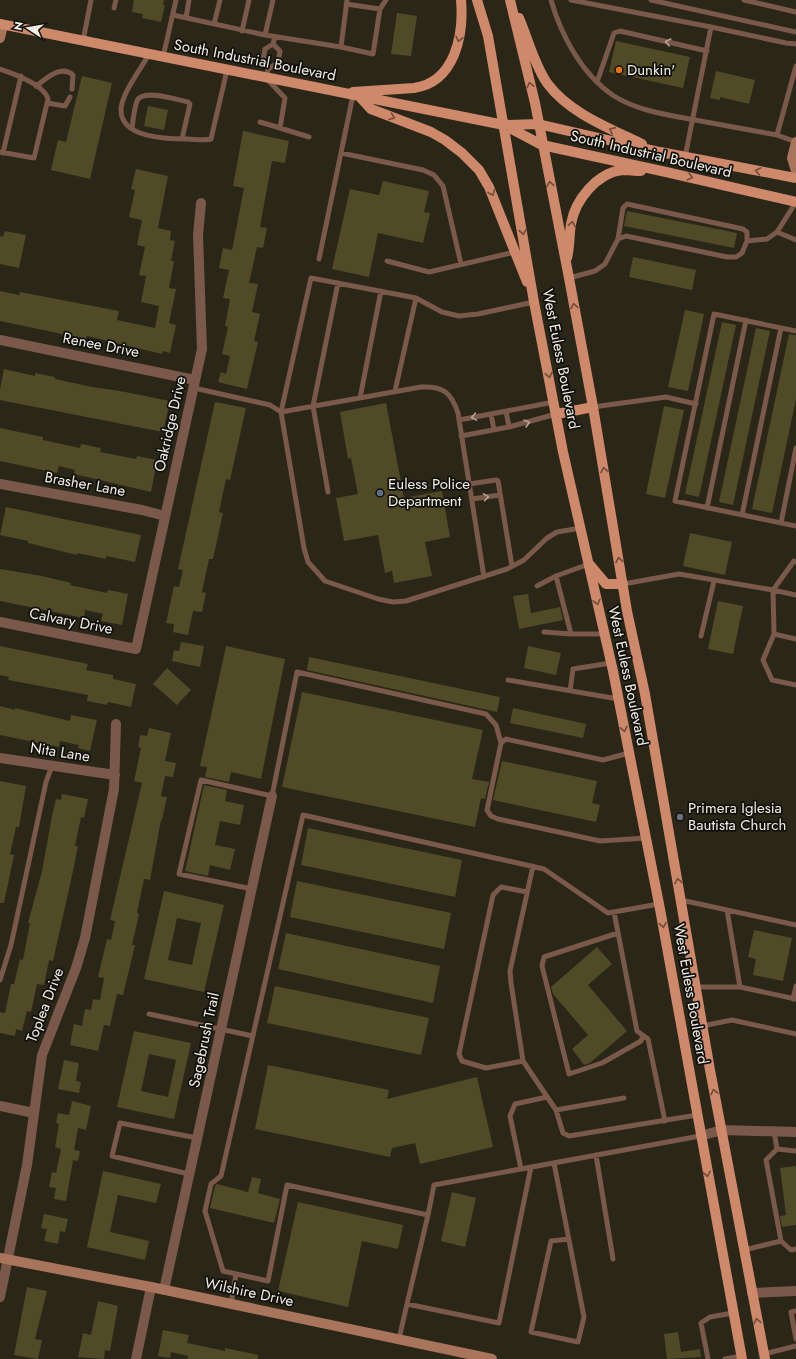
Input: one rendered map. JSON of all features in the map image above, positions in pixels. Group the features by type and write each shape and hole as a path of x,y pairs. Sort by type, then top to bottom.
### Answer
{"main road":[{"path":"337,92 414,88 424,86 435,80 445,72 456,54 461,25 461,0"},
{"name":"West Euless Boulevard","path":"477,0 488,36 534,302 554,402 605,634 659,904 741,1357"},
{"path":"511,0 538,66 548,83 570,106 605,126 660,152"},
{"name":"West Euless Boulevard","path":"511,0 569,278 593,407 623,584 645,694 702,1026 764,1356"},
{"name":"South Industrial Boulevard","path":"2,24 227,70 267,74 337,92 504,125 538,124 660,152 796,178"},
{"path":"356,96 371,109 431,132 462,153 479,170 489,187 534,302"},
{"name":"South Industrial Boulevard","path":"504,125 542,145 796,202"},
{"path":"566,262 570,246 571,223 578,205 586,193 599,179 622,170 666,172"},
{"path":"557,414 593,407"},
{"path":"589,564 606,584 623,584"}],"street":[{"path":"0,38 2,24"},
{"path":"796,142 792,158 796,171"},
{"name":"Oakridge Drive","path":"136,649 202,349 198,235 201,203"},
{"name":"Renee Drive","path":"0,340 195,384"},
{"name":"Brasher Lane","path":"0,484 142,510 165,516"},
{"name":"Calvary Drive","path":"0,622 136,649"},
{"name":"Toplea Drive","path":"0,1297 4,1259 27,1165 42,1055 76,968 85,938 115,775 116,724"},
{"name":"Nita Lane","path":"0,758 115,775"},
{"name":"Sagebrush Trail","path":"164,1290 272,796"},
{"path":"0,1106 34,1113"},
{"path":"700,1136 722,1130 796,1132"},
{"name":"Wilshire Drive","path":"4,1259 164,1290 492,1359"},
{"path":"136,1359 151,1288"},
{"path":"752,1293 796,1291"}],"lane":[{"path":"83,41 91,0"},
{"path":"114,8 116,0"},
{"path":"163,57 176,0"},
{"path":"186,18 189,0"},
{"path":"214,24 220,0"},
{"path":"242,31 249,0"},
{"path":"265,35 273,0"},
{"path":"366,7 367,0"},
{"path":"173,15 242,31 341,47 373,54 380,8 386,0"},
{"path":"551,0 557,20 580,61 597,82 612,95 624,102 658,113 777,135 796,142"},
{"path":"571,0 796,44"},
{"path":"651,0 796,32"},
{"path":"744,0 796,12"},
{"path":"341,47 346,2 360,3 366,7 380,8"},
{"path":"685,157 711,27"},
{"path":"597,82 614,33 620,31 706,51"},
{"path":"275,37 273,44 265,49 263,60 267,74 285,98 280,128"},
{"path":"267,74 278,63 280,51 273,44"},
{"path":"149,54 123,101 122,113 125,122 132,129 142,134 182,139 209,140 213,137 227,70"},
{"path":"777,135 796,66"},
{"path":"0,69 21,76 48,96 34,158 2,152 21,76"},
{"path":"36,86 58,72 64,71 73,75 72,90"},
{"path":"132,129 138,100 143,95 150,94 188,102 190,104 182,139"},
{"path":"319,259 341,153 356,96"},
{"path":"47,104 65,106 70,97"},
{"path":"260,122 309,137"},
{"path":"341,153 423,170 434,175 443,186 461,264"},
{"path":"747,241 767,239 777,232 796,202"},
{"path":"569,278 595,271 605,264 618,239 623,208 627,204 743,229 747,232 747,241 742,254 727,257 626,236 618,239"},
{"path":"777,232 796,240"},
{"path":"387,260 429,272 515,252"},
{"path":"534,302 478,314 459,316 442,312 416,298 311,278 281,412 304,548 308,562 325,581 393,602 406,601 484,577 512,566 524,560 547,538 557,532 581,528"},
{"path":"328,492 314,406 338,283"},
{"path":"360,398 381,292"},
{"path":"396,391 416,298"},
{"path":"796,331 714,314 675,501 796,526"},
{"path":"707,508 746,320"},
{"path":"742,515 781,328"},
{"path":"195,384 270,405 281,412 421,387 437,386 445,391 454,401 459,420 484,577"},
{"path":"593,407 666,397 696,404"},
{"path":"459,420 554,402"},
{"path":"506,411 509,428"},
{"path":"491,414 494,430"},
{"path":"462,436 509,428 557,414"},
{"path":"781,523 796,448"},
{"path":"469,484 496,480 498,481 512,566"},
{"path":"472,499 500,495"},
{"path":"796,562 794,561 773,590 774,634 764,660 772,680 796,685"},
{"path":"537,586 556,576 589,564"},
{"path":"623,584 679,574 796,595"},
{"path":"556,576 571,634"},
{"path":"701,636 714,581"},
{"path":"544,632 605,634"},
{"path":"774,634 796,639"},
{"path":"570,691 573,669 611,663"},
{"path":"252,889 179,874 201,780 272,796 297,672 486,714 496,725 501,743 487,810 491,816 498,819 600,841 646,838"},
{"path":"508,680 618,699"},
{"path":"501,743 506,740 512,740 603,760 629,753"},
{"path":"0,980 11,945 46,782 52,766"},
{"path":"428,1215 287,1185 268,1281 223,1271 205,1211 211,1184 221,1176 303,815 544,869 608,913 659,904"},
{"path":"533,866 510,971 523,1061 556,1110 563,1133 569,1136 665,1121 696,1114"},
{"path":"523,1061 486,1068 462,1061 459,1054 493,895 501,887 527,892"},
{"path":"681,900 796,925"},
{"path":"727,910 740,987"},
{"path":"614,912 637,1031 648,1039 665,1121"},
{"path":"618,933 544,957 542,966 569,1074 602,1063 640,1041 643,1036"},
{"path":"696,987 740,987 795,999 796,986"},
{"path":"149,1014 253,1036"},
{"path":"702,1026 732,1020 796,1034"},
{"path":"521,1169 510,1116 515,1104 547,1097"},
{"path":"556,1110 624,1098"},
{"path":"190,1174 112,1156 120,1123 197,1138"},
{"path":"774,1131 777,1149"},
{"path":"399,1339 434,1185 700,1136"},
{"path":"777,1149 796,1151"},
{"path":"777,1149 766,1160 781,1241 791,1250 796,1249"},
{"path":"596,1155 614,1259"},
{"path":"554,1163 569,1239 584,1317 578,1342 531,1332 551,1241 569,1239"},
{"path":"407,1304 499,1323 531,1167"},
{"path":"744,1250 781,1241"},
{"path":"231,1304 236,1274"},
{"path":"796,1311 791,1312 796,1340"},
{"path":"708,1359 701,1323 710,1317 733,1312"},
{"path":"764,1356 796,1346"},
{"path":"725,1359 741,1357"}],"building":[{"path":"134,0 164,0 163,5 165,5 161,22 142,18 143,14 132,12"},
{"path":"397,13 417,16 411,56 391,54"},
{"path":"616,41 690,57 683,88 609,72"},
{"path":"716,71 755,80 749,104 720,97 720,100 710,98"},
{"path":"82,76 112,83 90,179 51,170 58,140 66,142"},
{"path":"148,106 168,110 164,130 144,126"},
{"path":"243,131 289,141 285,163 272,161 260,227 267,228 263,248 257,247 249,283 258,284 252,312 260,314 254,341 258,342 247,389 218,382 221,372 226,374 230,356 222,354 228,327 225,326 230,299 223,298 229,270 219,268 223,248 232,250 244,188 233,186"},
{"path":"136,169 168,176 158,228 171,231 170,240 175,241 171,261 174,261 169,288 176,289 169,323 176,325 170,353 163,351 162,354 87,336 86,339 0,321 0,291 19,295 20,292 119,311 117,320 155,328 159,306 141,302 146,276 139,275 145,247 137,245 142,220 129,217 135,190 131,189"},
{"path":"383,181 429,191 424,212 430,213 423,243 378,233 369,277 332,269 350,189 379,195"},
{"path":"627,211 737,233 734,248 624,226"},
{"path":"5,231 26,235 19,268 0,264 0,236 3,237"},
{"path":"633,257 696,270 692,290 629,277"},
{"path":"685,310 704,314 688,391 668,387"},
{"path":"722,322 736,325 699,497 685,494"},
{"path":"756,328 770,331 733,505 719,502"},
{"path":"789,334 796,335 796,399 772,513 752,509"},
{"path":"4,369 35,376 35,373 92,387 170,401 163,432 0,400 0,390"},
{"path":"215,402 246,408 230,480 226,479 219,512 223,513 213,559 209,559 202,592 206,593 202,612 193,611 188,635 173,632 174,624 166,623 174,586 179,587 183,570 178,569"},
{"name":"Euless Police Department","path":"386,403 404,498 442,491 450,537 425,542 432,576 394,583 392,571 385,573 378,535 344,541 336,498 358,494 351,458 348,459 340,412"},
{"path":"664,406 684,410 665,498 646,494"},
{"path":"0,428 43,437 43,440 80,448 81,444 101,448 100,452 136,459 137,456 157,460 151,492 74,474 75,470 59,466 57,473 0,461"},
{"path":"6,507 141,535 135,562 106,556 106,559 77,553 77,555 28,543 28,541 0,535"},
{"path":"690,533 732,542 725,575 683,566"},
{"path":"0,569 42,576 71,583 70,585 107,593 108,590 128,594 122,625 101,621 103,614 85,610 84,618 0,601"},
{"path":"528,594 531,613 560,607 563,620 519,629 513,596"},
{"path":"718,601 743,606 733,654 708,649"},
{"path":"181,642 204,646 200,667 172,661 174,650 179,651"},
{"path":"0,646 88,664 86,670 113,675 113,679 136,684 131,707 108,702 107,705 87,701 88,695 8,680 9,677 0,675"},
{"path":"226,646 285,659 261,779 231,772 229,782 205,777 207,767 200,766"},
{"path":"528,646 561,653 556,675 524,668"},
{"path":"309,657 500,697 497,712 307,670"},
{"path":"167,668 191,690 177,705 153,684"},
{"path":"302,692 483,730 472,779 489,782 485,799 481,798 475,827 282,787"},
{"path":"0,706 70,721 71,715 97,720 90,751 78,748 79,745 60,741 59,747 0,735"},
{"path":"513,708 586,724 583,738 510,723"},
{"path":"149,728 171,733 165,761 176,763 173,777 165,776 161,796 167,797 161,820 150,880 144,879 137,913 139,914 132,945 135,945 123,995 117,994 110,1026 104,1025 98,1051 70,1045 74,1024 82,1026 85,1009 91,1010 93,999 100,1000 104,978 98,977 107,939 111,940 115,921 110,920 142,783 134,781 141,748 138,747 140,735 147,736"},
{"path":"502,761 597,781 592,803 600,805 596,822 493,800"},
{"path":"0,781 26,786 19,827 16,827 10,854 14,855 4,903 0,903"},
{"path":"204,785 227,790 225,801 244,805 240,825 220,821 215,845 235,849 230,870 210,865 208,876 185,871"},
{"path":"62,794 88,799 84,818 81,817 75,846 78,846 53,961 49,960 44,985 37,984 31,1012 27,1011 22,1031 16,1029 15,1036 0,1033 0,1012 5,1013 11,984 14,984 20,959 23,960 30,923 28,923 42,871 52,816 56,799 61,800"},
{"path":"308,828 462,860 455,897 301,865"},
{"path":"297,881 451,913 444,949 290,917"},
{"path":"164,891 224,905 204,992 144,979","holes":["177,918 201,923 192,965 168,960"]},
{"path":"754,930 792,938 783,981 753,975 756,959 748,957"},
{"path":"286,933 440,966 433,1003 278,969"},
{"path":"597,947 612,964 588,985 627,1031 590,1063 584,1065 572,1049 588,1035 553,994 551,987"},
{"path":"275,986 429,1018 421,1055 267,1023"},
{"path":"134,1031 191,1043 174,1119 117,1107","holes":["149,1054 176,1060 168,1097 141,1091"]},
{"path":"64,1060 79,1063 76,1081 81,1082 79,1093 58,1089"},
{"path":"268,1065 389,1090 387,1099 477,1077 493,1147 420,1164 415,1143 392,1148 390,1157 255,1129"},
{"path":"72,1101 91,1106 86,1130 78,1128 74,1150 80,1151 78,1161 73,1160 66,1201 54,1199 56,1188 49,1187 52,1172 56,1173 61,1149 55,1147 59,1124 56,1123 58,1113 69,1115"},
{"path":"796,1166 796,1225 782,1227 780,1216 786,1215 780,1168"},
{"path":"103,1171 161,1184 156,1203 118,1195 110,1232 149,1241 145,1260 87,1247"},
{"path":"252,1177 261,1179 258,1193 280,1199 274,1223 210,1208 215,1186 217,1184 248,1192"},
{"path":"452,1192 476,1198 465,1247 441,1241"},
{"path":"298,1202 403,1225 398,1249 362,1241 348,1307 278,1291"},
{"path":"44,1214 68,1219 65,1232 60,1231 58,1244 44,1241 47,1229 41,1228"},
{"path":"27,1287 47,1291 35,1339 42,1340 38,1359 14,1355"},
{"path":"98,1301 118,1306 110,1351 105,1350 104,1359 78,1357 83,1333 91,1335"},
{"path":"163,1330 189,1335 187,1343 225,1351 225,1348 258,1355 258,1359 188,1359 188,1356 171,1352 170,1358 158,1356"},
{"path":"678,1332 681,1352 700,1349 701,1357 667,1359 664,1334"}],"place":[{"name":"Dunkin'","path":"619,70"},
{"name":"Euless Police Department","path":"380,493"},
{"name":"Primera Iglesia Bautista Church","path":"680,817"}]}
